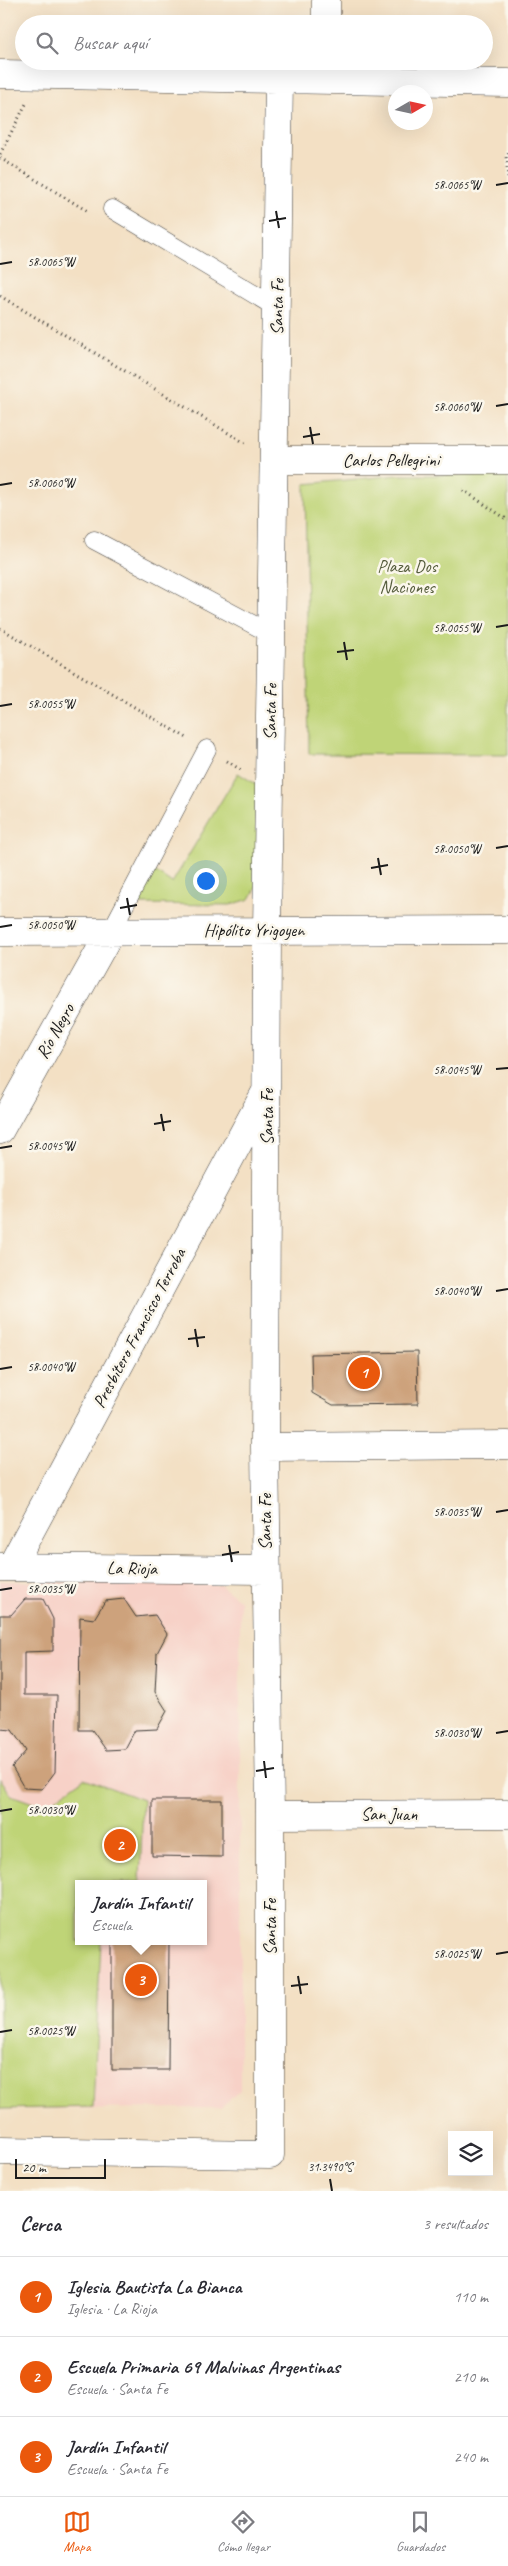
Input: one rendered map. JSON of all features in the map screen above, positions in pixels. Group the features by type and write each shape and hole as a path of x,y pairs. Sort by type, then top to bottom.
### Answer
{"street":[{"path":"326,0 326,15"},
{"path":"0,74 279,79 326,70 508,83"},
{"name":"Santa Fe","path":"0,2151 270,2154 270,1815 265,1570 267,930 279,79"},
{"name":"Carlos Pellegrini","path":"274,460 508,460"},
{"name":"Hipólito Yrigoyen","path":"0,932 508,930"},
{"name":"Río Negro","path":"0,1130 111,932"},
{"name":"Presbítero Francisco Terroba","path":"5,1567 267,1089"},
{"path":"265,1446 508,1445"},
{"name":"La Rioja","path":"5,1567 265,1570"},
{"name":"San Juan","path":"270,1815 508,1814"}],"lane":[{"path":"112,209 277,308"},
{"path":"94,540 271,634"},
{"path":"111,932 207,750"}],"path":[{"path":"0,154 42,75"},
{"path":"508,153 506,155 508,178"},
{"path":"0,158 104,222 112,209"},
{"path":"0,296 274,460"},
{"path":"0,628 269,786"}],"shaded area":[{"path":"0,1581 220,1585 240,1600 240,2090 221,2108 0,2109"}],"green space":[{"name":"Plaza Dos Naciones","path":"399,475 508,475 508,755 309,754 305,484"},
{"path":"238,773 257,785 259,883 250,899 230,905 138,904 153,870 172,883"},
{"path":"0,1778 11,1795 44,1807 84,1778 143,1800 140,1880 75,1880 75,1945 101,1945 93,2107 0,2109"}],"building":[{"path":"417,1352 418,1404 333,1405 312,1393 311,1354"},
{"path":"25,1599 43,1599 53,1619 53,1651 24,1652 24,1695 57,1695 55,1772 42,1789 24,1788 12,1767 26,1751 12,1730 0,1729 0,1615 11,1615"},
{"path":"124,1599 136,1617 155,1615 167,1634 157,1653 155,1692 167,1711 157,1729 135,1730 125,1749 106,1750 92,1730 79,1730 80,1617 94,1619 105,1601"},
{"path":"152,1800 222,1800 222,1857 152,1856"},
{"path":"112,1945 169,1945 168,2070 112,2070"}],"place":[{"name":"Iglesia Bautista La Bianca","path":"364,1373"},
{"name":"Escuela Primaria 69 Malvinas Argentinas","path":"120,1845"},
{"name":"Jardín Infantil","path":"141,1980"}]}
